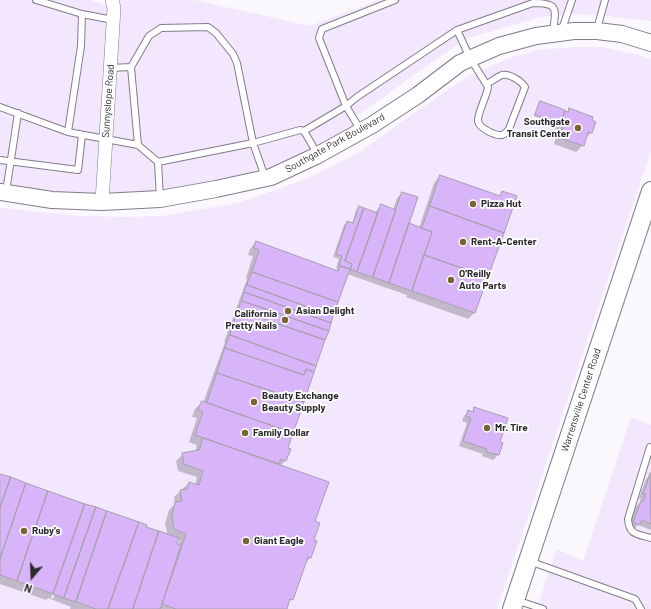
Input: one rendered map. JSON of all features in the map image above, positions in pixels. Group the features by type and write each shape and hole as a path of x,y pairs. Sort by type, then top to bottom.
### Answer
{"main road":[{"name":"Warrensville Center Road","path":"513,604 651,191"}],"street":[{"name":"Sunnyslope Road","path":"102,202 114,8 112,0"},
{"name":"Southgate Park Boulevard","path":"3,192 52,200 102,202 160,198 216,189 271,177 318,155 361,131 418,95 460,63 499,46 557,32 596,31 622,34 651,43"}],"lane":[{"path":"36,0 82,14 113,20"},
{"path":"361,131 346,106 319,38 322,29 395,0"},
{"path":"557,32 572,0"},
{"path":"596,31 605,0"},
{"path":"158,162 253,143 300,130 304,131 346,106 357,97 457,30 533,3 546,3 552,6 555,10 557,32"},
{"path":"68,132 81,46 82,14"},
{"path":"138,145 131,67 149,36 161,28 208,27 216,33 233,54 237,63 253,143 266,178"},
{"path":"457,30 470,58 487,84 487,92 478,121 483,128 498,135 502,135 509,129 525,87 519,80 505,75 500,76 487,84"},
{"path":"110,68 131,67"},
{"path":"0,107 68,132 138,145 158,162 160,198"},
{"path":"3,192 10,162 18,113"},
{"path":"304,131 318,155"},
{"path":"0,160 78,170 82,135"},
{"path":"650,447 628,519 628,528 632,532 651,538"},
{"path":"528,560 635,599 641,609"},
{"path":"513,604 543,609"}],"shaded area":[{"path":"0,0 90,0 114,8 112,0 194,0 310,26 379,0 651,0 651,21 597,15 572,14 540,17 468,38 351,120 356,133 271,177 160,199 0,192"},
{"path":"575,47 602,47 651,59 651,151 497,609 0,609 0,208 81,216 126,217 161,216 238,203 301,181 360,152 470,75 507,59 537,50"},
{"path":"631,417 651,425 651,609 537,609 557,549 583,561"}],"building":[{"path":"540,101 565,110 561,123 535,115"},
{"name":"Southgate Transit Center","path":"569,108 593,117 592,120 596,122 592,133 588,132 584,146 560,138 564,124 561,122 565,111 568,112"},
{"path":"440,175 500,196 502,191 517,196 504,233 430,206"},
{"path":"402,192 418,197 389,283 373,277"},
{"path":"381,204 396,210 373,277 357,272"},
{"path":"359,206 364,208 345,261 352,264 350,269 339,265 342,256 336,254 347,221 353,223"},
{"path":"430,206 504,233 488,277 424,255 432,232 422,228"},
{"path":"364,208 378,213 357,272 350,269 352,264 345,261"},
{"path":"409,223 432,232 412,291 389,283"},
{"path":"256,241 338,271 340,266 350,269 338,302 252,272 259,250 254,248"},
{"path":"424,255 488,277 475,313 412,291"},
{"path":"252,272 338,302 333,316 247,285"},
{"path":"247,285 333,316 331,323 244,292"},
{"path":"244,292 331,323 329,331 242,301"},
{"path":"242,301 329,331 325,340 238,310"},
{"path":"238,310 325,340 316,366 230,335"},
{"path":"230,335 316,366 314,372 306,369 304,375 225,348"},
{"path":"225,348 304,375 306,369 314,372 304,402 217,373"},
{"path":"217,373 304,402 293,433 207,403"},
{"path":"202,401 293,433 288,448 291,449 286,461 281,459 279,464 195,435 203,412 198,410"},
{"path":"474,407 508,418 500,442 503,443 499,455 486,452 487,449 463,441 471,418 466,416 468,410 473,412"},
{"path":"203,438 329,482 315,521 320,523 314,540 317,541 311,558 308,557 293,600 290,599 287,609 176,609 162,604 186,534 174,529 172,516 175,502 182,501 180,490 187,489 189,482 199,485 203,471 184,464 182,453 199,450"},
{"path":"650,473 651,524 642,520 640,525 633,522 641,501 643,501 646,494 642,493"},
{"path":"0,474 11,477 0,508"},
{"path":"11,477 26,483 0,559 0,508"},
{"path":"26,483 48,491 17,581 0,575 0,559"},
{"path":"48,491 85,504 53,594 17,581"},
{"path":"85,504 96,507 64,598 53,594"},
{"path":"96,507 107,511 76,602 64,598"},
{"path":"107,511 139,522 108,609 96,609 76,602"},
{"path":"139,522 147,525 146,527 159,531 133,609 108,609"},
{"path":"159,531 179,538 177,544 181,545 162,604 160,609 133,609"}],"place":[{"name":"Southgate Transit Center","path":"578,128"},
{"name":"Pizza Hut","path":"473,204"},
{"name":"Rent-A-Center","path":"463,242"},
{"name":"O'Reilly Auto Parts","path":"451,280"},
{"name":"Asian Delight","path":"288,311"},
{"name":"California Pretty Nails","path":"285,320"},
{"name":"Beauty Exchange Beauty Supply","path":"254,402"},
{"name":"Mr. Tire","path":"487,428"},
{"name":"Family Dollar","path":"245,433"},
{"name":"Ruby's","path":"24,531"},
{"name":"Giant Eagle","path":"246,541"}]}
